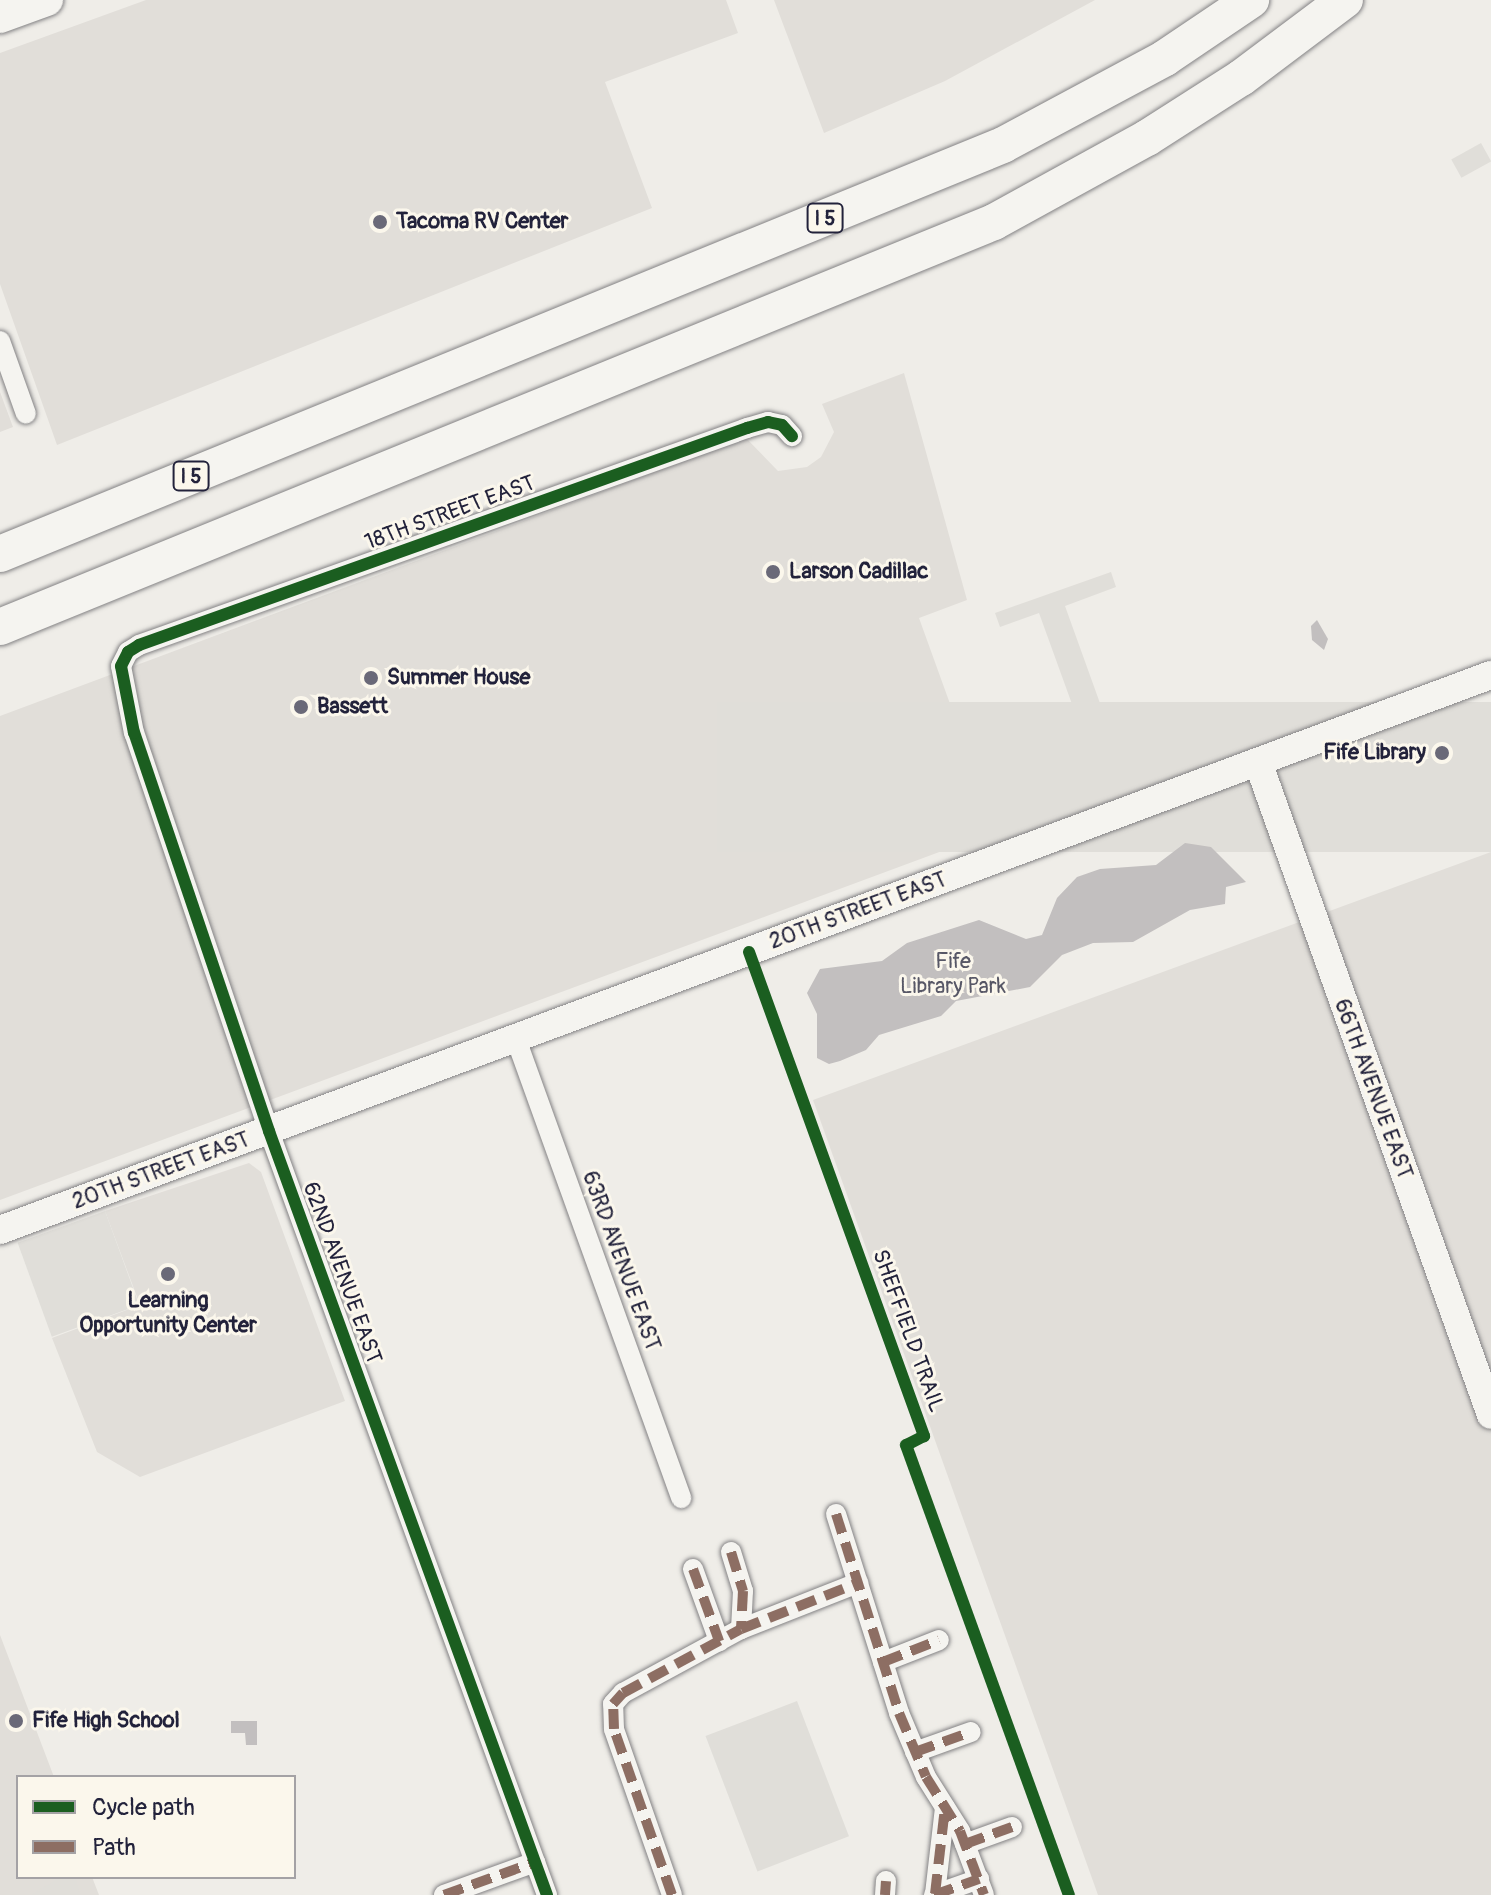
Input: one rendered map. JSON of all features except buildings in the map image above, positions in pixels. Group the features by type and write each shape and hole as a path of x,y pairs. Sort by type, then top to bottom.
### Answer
{"highway":[{"name":"I 5","path":"0,554 1003,145 1151,66 1251,0"},
{"path":"0,627 994,222 1147,138 1241,78 1345,0"}],"main road":[{"path":"0,17 47,0"},
{"name":"20TH STREET EAST","path":"0,1230 1491,675"},
{"name":"66TH AVENUE EAST","path":"1258,762 1491,1415"}],"street":[{"path":"0,341 26,414"},
{"name":"18TH STREET EAST","path":"122,660 139,645 747,428 768,422 782,425 792,436"},
{"name":"62ND AVENUE EAST","path":"122,660 126,707 269,1131 547,1895"},
{"name":"63RD AVENUE EAST","path":"516,1039 681,1498"},
{"path":"836,1514 915,1752 965,1844 982,1887 934,1895 945,1808"},
{"path":"731,1552 743,1591 741,1629"},
{"path":"693,1569 719,1641"},
{"path":"672,1895 611,1713 623,1693 741,1629 858,1583"},
{"path":"883,1662 939,1640"},
{"path":"915,1752 971,1732"},
{"path":"965,1844 1012,1827"},
{"path":"444,1895 535,1862"}],"shaded area":[{"name":"Tacoma RV Center","path":"146,0 726,0 738,33 605,82 652,208 57,445 0,284 0,53"},
{"path":"774,0 1095,0 945,81 824,133"},
{"path":"904,373 967,600 919,618 996,831 0,1200 0,716 746,438 778,471 807,467 821,457 834,432 822,404"},
{"path":"0,392 13,427 0,432"},
{"path":"1317,620 1328,639 1324,650 1312,640 1311,626"},
{"path":"1185,843 1211,847 1246,882 1226,887 1225,904 1190,910 1133,942 1093,943 1062,955 1030,987 956,1001 941,1016 879,1035 866,1050 840,1061 829,1064 817,1058 817,1014 807,993 820,969 882,961 907,943 979,920 1026,939 1042,935 1057,898 1077,877 1100,869 1156,865"},
{"path":"1491,852 1491,1895 1098,1895 813,1100"},
{"path":"249,1163 261,1172 345,1401 140,1477 97,1452 52,1338 140,1305 105,1211"},
{"name":"Fife High School","path":"0,1635 53,1775 16,1775 16,1879 93,1879 99,1895 0,1895"},
{"path":"231,1721 257,1721 257,1745 246,1745 245,1733 231,1733"}],"green space":[{"path":"1481,143 1491,161 1461,178 1451,159"},
{"path":"1111,572 1116,587 1065,606 1110,731 1085,740 1039,613 1000,627 995,613"},
{"path":"717,702 1491,702 1491,852 717,852"},
{"path":"105,1211 139,1305 52,1337 18,1243"},
{"path":"797,1701 849,1836 757,1871 706,1736"},
{"path":"57,1879 76,1879 80,1895 31,1895"}],"marked path":[{"path":"836,1514 899,1713 926,1777 960,1831 984,1895"},
{"path":"731,1552 743,1591 741,1629"},
{"path":"693,1569 719,1641"},
{"path":"672,1895 614,1729 613,1704 623,1693 741,1629 858,1583"},
{"path":"883,1662 939,1640"},
{"path":"915,1752 971,1732"},
{"path":"935,1894 945,1808"},
{"path":"965,1844 1012,1827"},
{"path":"444,1895 535,1862"},
{"path":"934,1895 979,1879"},
{"path":"885,1895 886,1881"}],"cycle path":[{"path":"547,1895 269,1131 134,733 121,666 128,652 139,645 747,428 768,422 782,425 792,436"},
{"name":"SHEFFIELD TRAIL","path":"749,952 924,1436 906,1445 1069,1895"}],"place":[{"name":"Tacoma RV Center","path":"380,222"},
{"name":"Larson Cadillac","path":"773,572"},
{"name":"Summer House","path":"371,678"},
{"name":"Bassett","path":"301,707"},
{"name":"Fife Library","path":"1442,753"},
{"name":"Learning Opportunity Center","path":"168,1274"},
{"name":"Fife High School","path":"16,1721"}],"park label":[{"name":"Fife Library Park","path":"953,974"}]}
